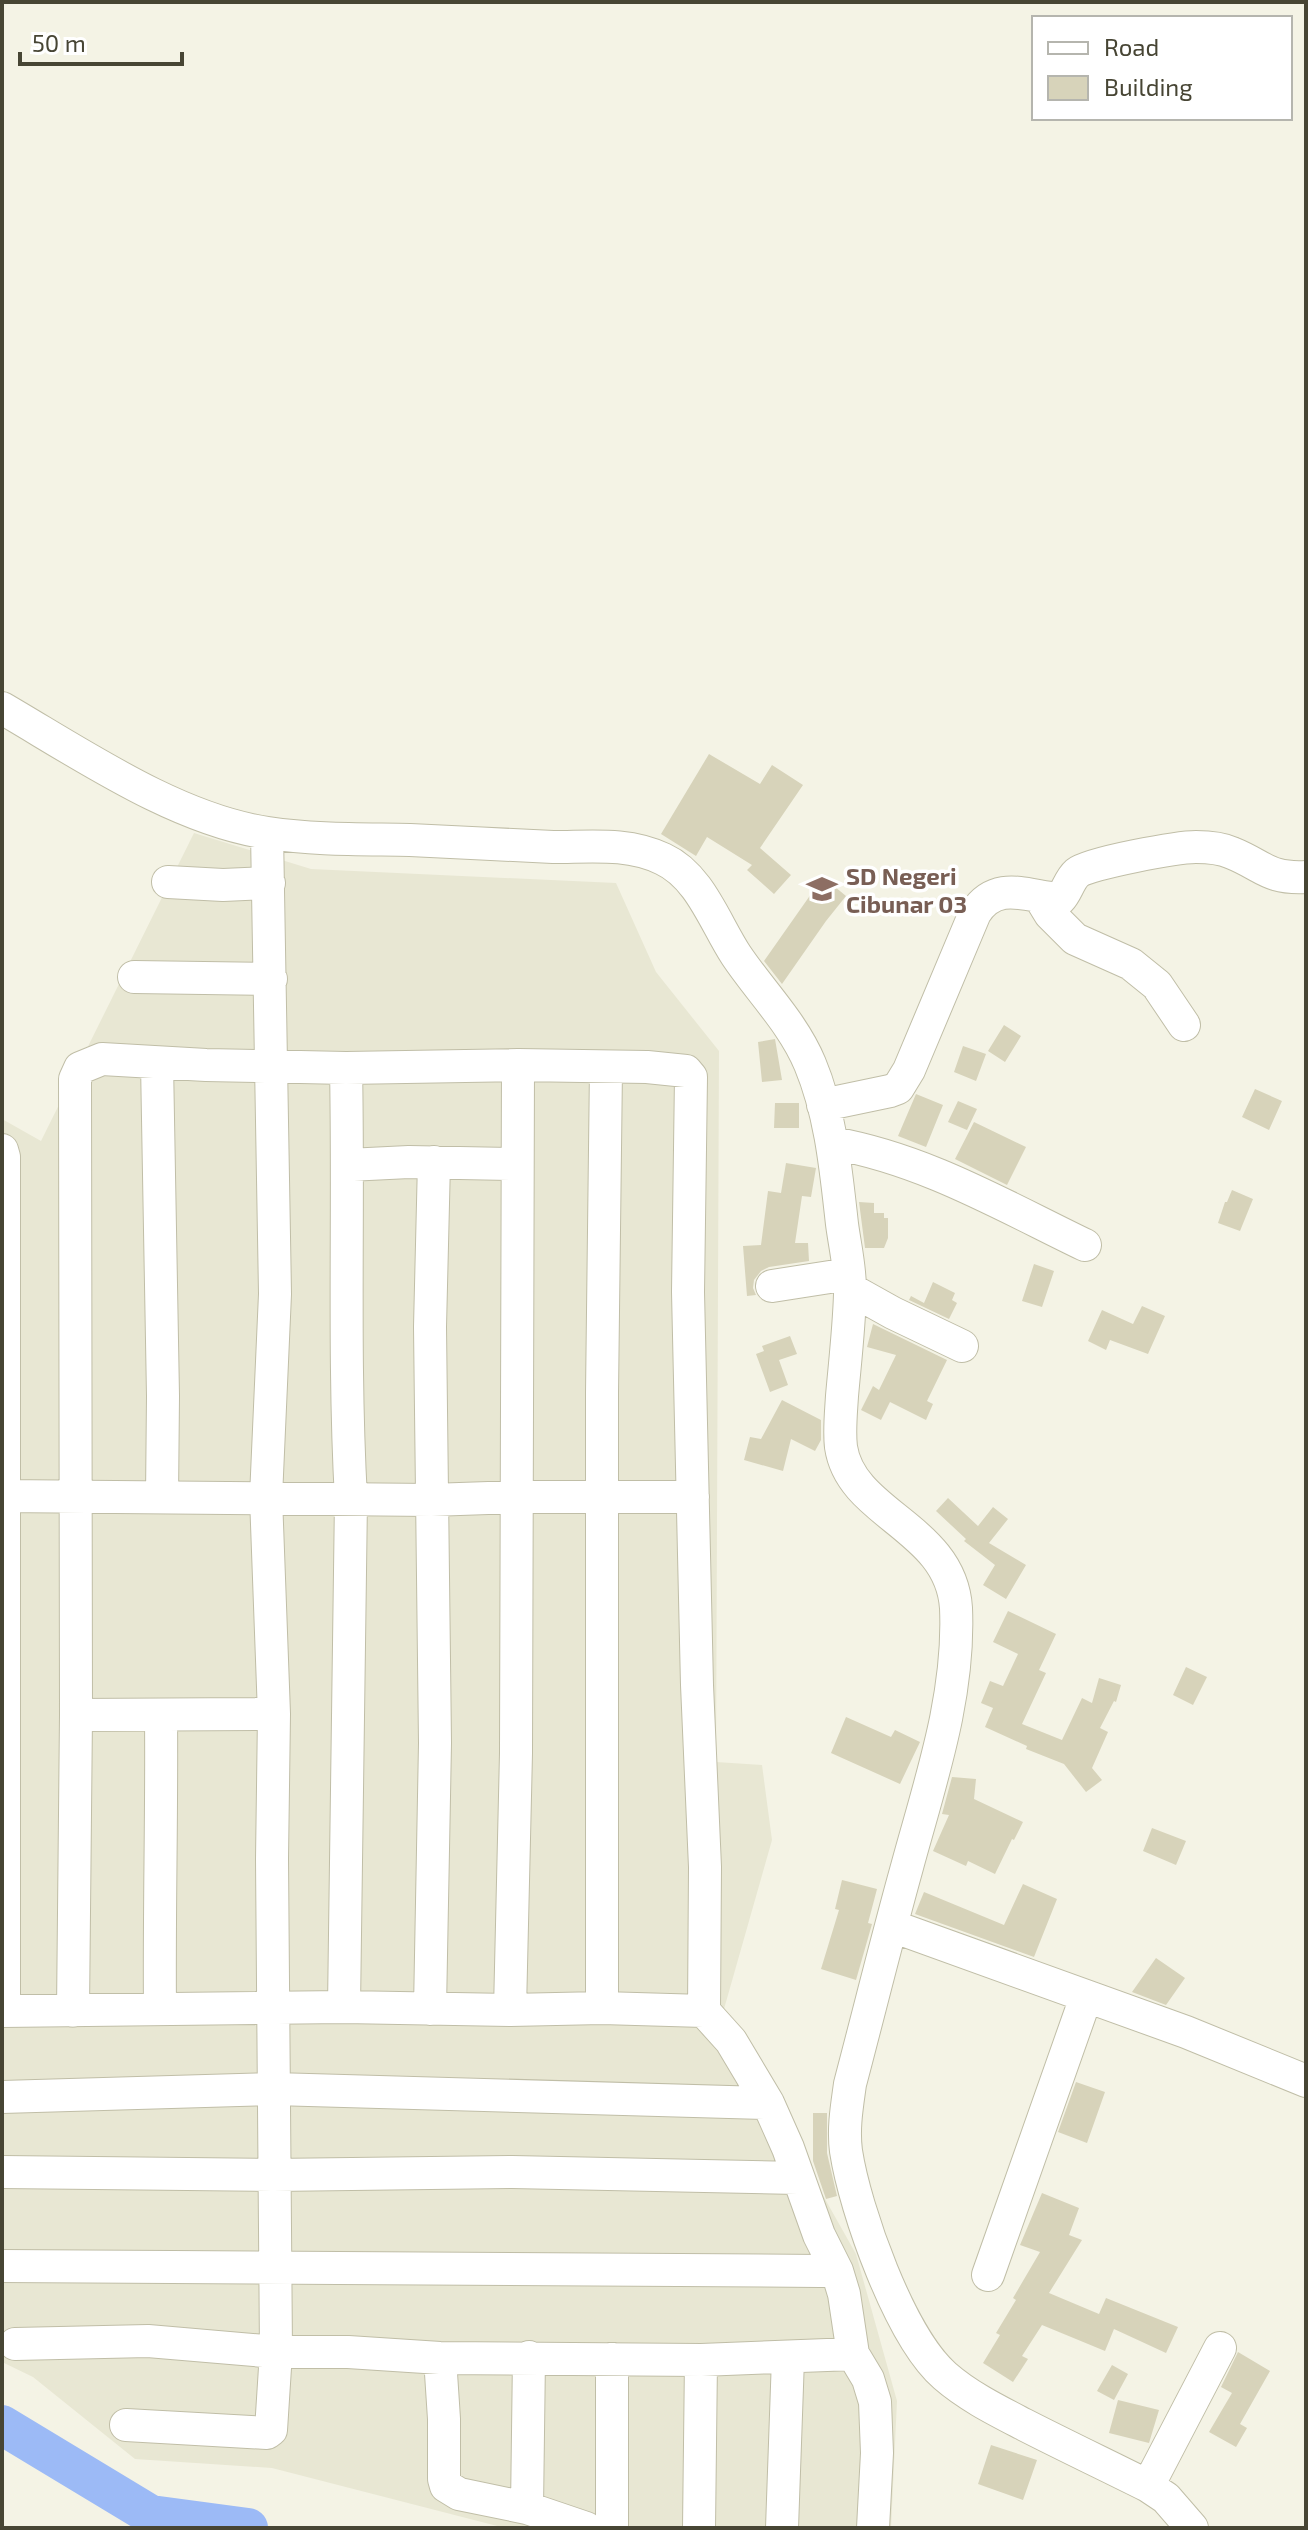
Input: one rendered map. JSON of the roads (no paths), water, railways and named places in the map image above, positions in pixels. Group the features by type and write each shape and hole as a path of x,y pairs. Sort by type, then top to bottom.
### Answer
{"street":[{"path":"2,708 178,807 224,824 313,838 555,847 615,846 662,857 685,874 695,886 723,935 778,1010 810,1063 832,1143 850,1282 841,1413 841,1444 846,1465 855,1481 930,1547 944,1567 956,1605 946,1722 850,2084 845,2114 846,2148 853,2184 876,2257 913,2337 929,2360 945,2376 989,2406 1148,2486 1166,2498 1192,2528"},
{"path":"126,2425 267,2433 271,2430 276,2352 272,1859 274,1714 266,1497 275,1294 267,833"},
{"path":"823,1105 898,1088 909,1070 975,913 982,902 995,895 1023,891 1060,899 1076,874 1090,868 1142,855 1194,847 1232,852 1274,875 1306,877"},
{"path":"168,882 223,885 269,883"},
{"path":"1039,896 1050,914 1075,939 1131,964 1157,985 1184,1025"},
{"path":"134,977 271,979"},
{"path":"73,2011 75,1079 80,1068 102,1059 346,1068 518,1065 672,1068 686,1071 691,1077 688,1292 697,1685 705,1867 704,2011 731,2041 768,2103 819,2235 837,2271 844,2294 853,2354 868,2379 875,2402 877,2453 873,2528"},
{"path":"157,1063 162,1497"},
{"path":"510,2010 516,1753 518,1065"},
{"path":"344,2007 351,1499 345,1324 346,1068"},
{"path":"602,2008 601,1497 606,1068"},
{"path":"832,1143 878,1152 933,1171 1085,1245"},
{"path":"2,1150 3,2011 344,2007 704,2011"},
{"path":"348,1165 434,1162 516,1164"},
{"path":"430,2009 435,1743 430,1327 434,1162"},
{"path":"772,1286 850,1282 893,1313 962,1346"},
{"path":"2,1496 431,1500 693,1497"},
{"path":"76,1715 274,1714"},
{"path":"160,2009 158,1870 162,1805 161,1715"},
{"path":"892,1926 1186,2032 1306,2081"},
{"path":"988,2275 1086,1997"},
{"path":"2,2097 274,2089 768,2103"},
{"path":"2,2172 273,2175 512,2172 798,2178"},
{"path":"2,2266 837,2271"},
{"path":"15,2344 148,2341 276,2352 348,2352 440,2358 701,2360 853,2354"},
{"path":"1148,2486 1220,2348"},
{"path":"527,2508 529,2357"},
{"path":"440,2358 446,2486 459,2494 527,2508 586,2528"},
{"path":"782,2528 788,2358"},
{"path":"612,2359 612,2528"},
{"path":"699,2528 701,2360"}],"waterway":[{"path":"2,2425 151,2515 248,2528"}],"place":[{"name":"SD Negeri Cibunar 03","path":"822,889"}]}
